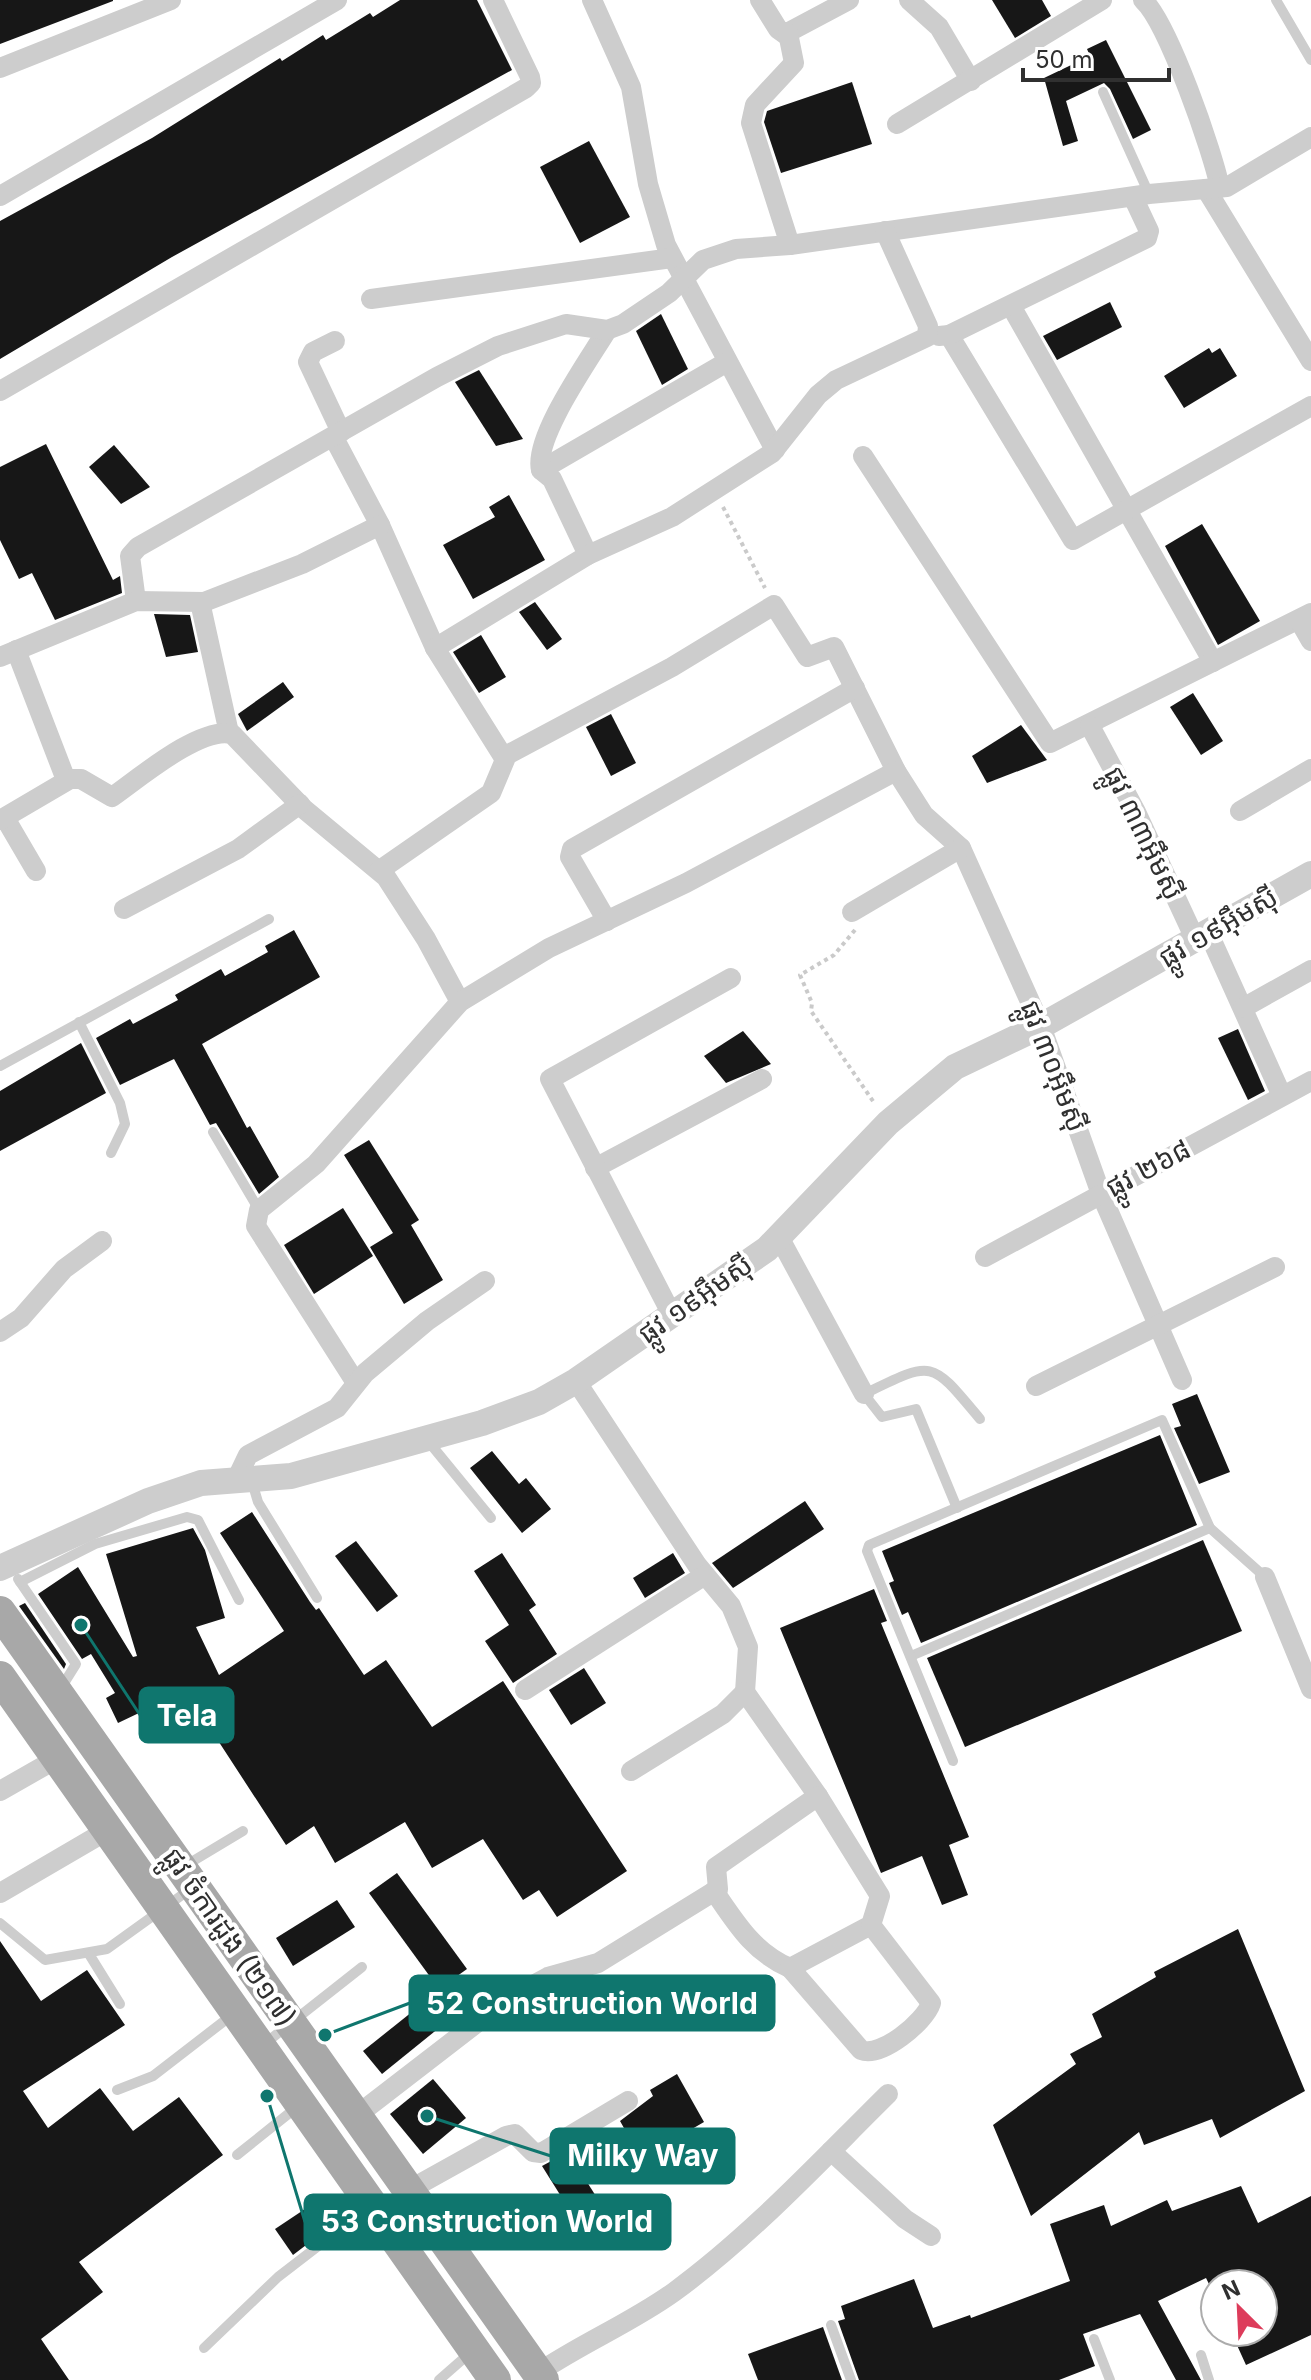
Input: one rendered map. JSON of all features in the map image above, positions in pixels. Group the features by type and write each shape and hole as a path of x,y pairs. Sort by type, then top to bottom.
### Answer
{"main road":[{"name":"ផ្លូវ ចំការដូង (២១៧)","path":"0,1612 541,2376"},
{"name":"ផ្លូវ ចំការដូង (២១៧)","path":"0,1677 495,2380"}],"street":[{"path":"0,68 171,0"},
{"path":"0,196 337,0"},
{"path":"0,391 526,88 531,83 530,77 493,0"},
{"path":"592,0 631,87 648,184 672,258 775,450"},
{"path":"760,0 781,33 788,33 849,0"},
{"path":"909,0 939,27 971,81"},
{"path":"897,124 1102,0"},
{"path":"1143,0 1153,11 1168,43 1213,189 1311,361"},
{"path":"788,33 794,63 755,105 751,123 790,245"},
{"path":"136,601 130,556 138,547 498,346 566,324 607,330 623,324 684,281 697,263 736,249 790,245 1141,196 1213,189 1311,137"},
{"path":"435,648 588,555 643,532 714,491 775,450 827,387 927,337 949,335 1147,238 1149,231 1141,196"},
{"path":"885,231 928,326 927,337"},
{"path":"371,299 672,258"},
{"path":"1011,306 1213,662"},
{"path":"588,555 552,479 541,470 540,452 607,330"},
{"path":"949,335 1075,540 1311,406"},
{"path":"335,341 313,352 308,362 435,648 504,758"},
{"path":"541,470 727,362"},
{"path":"863,456 1046,741 1056,743 1305,616 1311,641"},
{"path":"66,780 8,653 136,601 200,602 302,564 380,525"},
{"path":"200,602 229,733 300,804 380,870 426,939 460,1002"},
{"path":"380,870 491,793 504,758 672,667 774,605"},
{"name":"ផ្លូវ ៣០អ៊ឹមស៊ី","path":"774,605 807,657 834,647 896,771 924,815 961,848 1041,1026 1101,1194 1182,1380"},
{"path":"607,921 570,857 572,849 855,688"},
{"name":"ផ្លូវ ៣៣អ៊ឹមស៊ី","path":"1090,726 1202,938 1243,1008 1282,1096"},
{"path":"36,871 2,819 66,780 81,779 109,798 184,747 229,733"},
{"path":"1240,811 1311,769"},
{"path":"356,1383 256,1226 259,1210 316,1164 460,1002 549,948 798,826 896,771"},
{"path":"124,909 238,849 300,804"},
{"path":"852,912 961,848"},
{"name":"ផ្លូវ ១៩អ៊ឹមស៊ី","path":"10,1572 148,1501 201,1483 291,1476 511,1413 576,1381 767,1249 888,1123 955,1067 1041,1026 1311,874"},
{"path":"1243,1008 1311,970"},
{"path":"672,1315 550,1079 731,978"},
{"path":"595,1168 762,1079"},
{"name":"ផ្លូវ ២៦៨","path":"985,1257 1311,1081"},
{"path":"779,1237 864,1394"},
{"path":"0,1332 21,1318 64,1269 102,1241"},
{"path":"1036,1386 1161,1327 1275,1267"},
{"path":"244,1479 248,1455 337,1408 356,1383 427,1321 485,1281"},
{"path":"576,1381 705,1575 731,1606 745,1634 749,1661 745,1692 723,1714 631,1771"},
{"path":"525,1690 705,1575"},
{"path":"1265,1577 1311,1689"},
{"path":"745,1692 818,1796 880,1894 871,1925 790,1968"},
{"path":"0,1791 58,1758"},
{"path":"356,2116 509,1998 548,1977 598,1963 720,1887 716,1867 818,1796"},
{"path":"0,1893 108,1830"},
{"path":"714,1891 747,1940 771,1959 790,1968 861,2050 870,2054 882,2049 928,2013 931,2003 871,1925"},
{"path":"541,2376 671,2294 774,2209 888,2094"},
{"path":"409,2190 506,2136 515,2134 533,2152 541,2153 628,2101"},
{"path":"831,2151 905,2219 931,2236"}],"lane":[{"path":"1276,0 1311,60"},
{"path":"1103,92 1141,196"},
{"path":"0,1066 269,919"},
{"path":"79,1022 120,1103 125,1124 111,1153"},
{"path":"213,1132 259,1210"},
{"path":"957,1508 916,1409 882,1417 864,1394 917,1368 931,1369 943,1376 980,1419"},
{"path":"953,1761 867,1547 1162,1420 1210,1528 1265,1577"},
{"path":"427,1439 491,1518"},
{"path":"244,1479 317,1598"},
{"path":"58,1693 76,1664 10,1572 187,1517 198,1520 239,1600"},
{"path":"911,1656 1210,1528"},
{"path":"0,1923 45,1960 107,1949 164,1909 188,1877 243,1831"},
{"path":"89,1954 120,2004"},
{"path":"261,2046 362,1967"},
{"path":"117,2090 153,2076 237,2012"},
{"path":"237,2155 302,2104"},
{"path":"204,2348 278,2277 352,2220 370,2200"},
{"path":"831,2325 851,2380"},
{"path":"1094,2339 1110,2380"},
{"path":"439,2380 474,2349"},
{"path":"1201,2355 1209,2380"}],"path":[{"path":"714,491 774,605"},
{"path":"852,912 858,927 834,955 800,975 812,1003 811,1011 888,1123"}],"building":[{"path":"0,0 113,0 113,1 0,44"},
{"path":"400,0 477,0 512,70 172,257 0,359 0,221 152,138 280,58 282,61 323,35 326,40 370,13 373,17"},
{"path":"992,0 1042,0 1051,16 1015,38"},
{"path":"1106,40 1151,130 1133,139 1110,89 1104,83 1066,101 1078,141 1063,146 1044,78 1090,56 1087,49"},
{"path":"852,82 872,144 781,173 764,122 767,111"},
{"path":"589,141 630,217 580,243 540,167"},
{"path":"1110,302 1122,327 1057,360 1043,336"},
{"path":"661,314 688,369 662,385 636,331"},
{"path":"1209,348 1212,353 1220,348 1237,376 1184,408 1164,376"},
{"path":"479,370 523,439 496,446 455,382"},
{"path":"46,444 113,580 120,576 122,593 55,620 32,573 19,579 0,540 0,467"},
{"path":"114,445 150,487 121,504 89,467"},
{"path":"509,495 545,560 473,599 443,545 495,517 489,507"},
{"path":"1202,524 1260,621 1218,645 1165,546"},
{"path":"535,602 562,639 547,650 519,612"},
{"path":"154,614 190,615 198,652 166,657"},
{"path":"481,635 506,677 479,693 453,652"},
{"path":"283,682 294,697 247,731 238,714"},
{"path":"1193,693 1223,741 1201,755 1170,707"},
{"path":"611,714 636,763 611,776 586,727"},
{"path":"1021,725 1047,760 987,783 972,756"},
{"path":"294,930 320,977 202,1044 247,1128 250,1126 279,1177 259,1194 216,1123 210,1125 174,1059 120,1085 96,1038 130,1019 133,1024 178,1000 175,995 221,969 225,976 268,952 265,946"},
{"path":"1238,1029 1265,1091 1248,1100 1218,1038"},
{"path":"743,1031 771,1064 726,1083 704,1056"},
{"path":"81,1043 106,1093 0,1151 0,1091"},
{"path":"369,1140 419,1220 411,1225 443,1280 404,1304 370,1247 393,1233 344,1155"},
{"path":"343,1208 373,1256 314,1294 284,1245"},
{"path":"1197,1394 1230,1472 1199,1484 1174,1428 1181,1426 1172,1404"},
{"path":"1160,1435 1197,1525 921,1643 908,1612 902,1615 889,1583 894,1581 882,1551"},
{"path":"492,1451 519,1484 526,1478 551,1509 522,1533 470,1468"},
{"path":"805,1501 824,1529 733,1588 712,1563"},
{"path":"252,1512 310,1602 316,1610 319,1608 364,1675 386,1660 432,1727 503,1681 627,1871 557,1917 539,1890 523,1900 483,1839 432,1868 405,1822 335,1863 314,1826 286,1845 189,1696 164,1706 162,1702 118,1723 106,1698 115,1693 91,1654 82,1659 38,1594 78,1567 133,1657 137,1656 106,1554 193,1528 205,1550 225,1618 196,1627 219,1675 284,1631 220,1533"},
{"path":"1203,1540 1242,1631 965,1747 927,1658"},
{"path":"356,1541 398,1596 377,1612 335,1556"},
{"path":"502,1553 536,1605 529,1610 557,1654 513,1683 485,1641 509,1625 474,1571"},
{"path":"673,1553 685,1573 645,1598 633,1578"},
{"path":"874,1589 887,1621 881,1623 969,1837 949,1845 968,1895 942,1905 922,1856 881,1873 780,1628"},
{"path":"25,1603 66,1664 64,1669 19,1606"},
{"path":"584,1668 606,1703 571,1725 549,1690"},
{"path":"397,1873 467,1969 439,1989 369,1893"},
{"path":"337,1900 355,1927 293,1966 276,1938"},
{"path":"1238,1929 1305,2091 1220,2138 1212,2119 1144,2145 1139,2132 1031,2216 993,2125 1076,2064 1070,2054 1102,2037 1092,2014 1156,1977 1154,1972"},
{"path":"0,1941 41,2001 87,1970 125,2025 23,2091 48,2128 100,2088 133,2131 179,2097 223,2155 79,2262 103,2292 41,2339 69,2380 0,2380"},
{"path":"437,1992 455,2015 382,2074 363,2051"},
{"path":"677,2074 704,2122 673,2140 678,2149 646,2167 620,2121 653,2096 650,2090"},
{"path":"433,2079 466,2118 423,2154 390,2114"},
{"path":"568,2152 599,2201 574,2217 542,2166"},
{"path":"1241,2186 1258,2223 1311,2196 1311,2335 1246,2365 1238,2348 1279,2348 1279,2268 1199,2268 1199,2281 1158,2301 1201,2380 1176,2380 1140,2314 1083,2334 1095,2366 1059,2380 859,2380 838,2321 845,2319 841,2306 914,2279 933,2328 970,2315 971,2318 1070,2281 1050,2224 1104,2205 1111,2226 1167,2200 1172,2211"},
{"path":"323,2197 339,2220 293,2255 275,2229"},
{"path":"823,2327 842,2380 758,2380 748,2354"}],"place":[{"name":"Tela","path":"81,1625"},
{"name":"52 Construction World","path":"325,2035"},
{"name":"53 Construction World","path":"267,2096"},
{"name":"Milky Way","path":"427,2116"}]}
